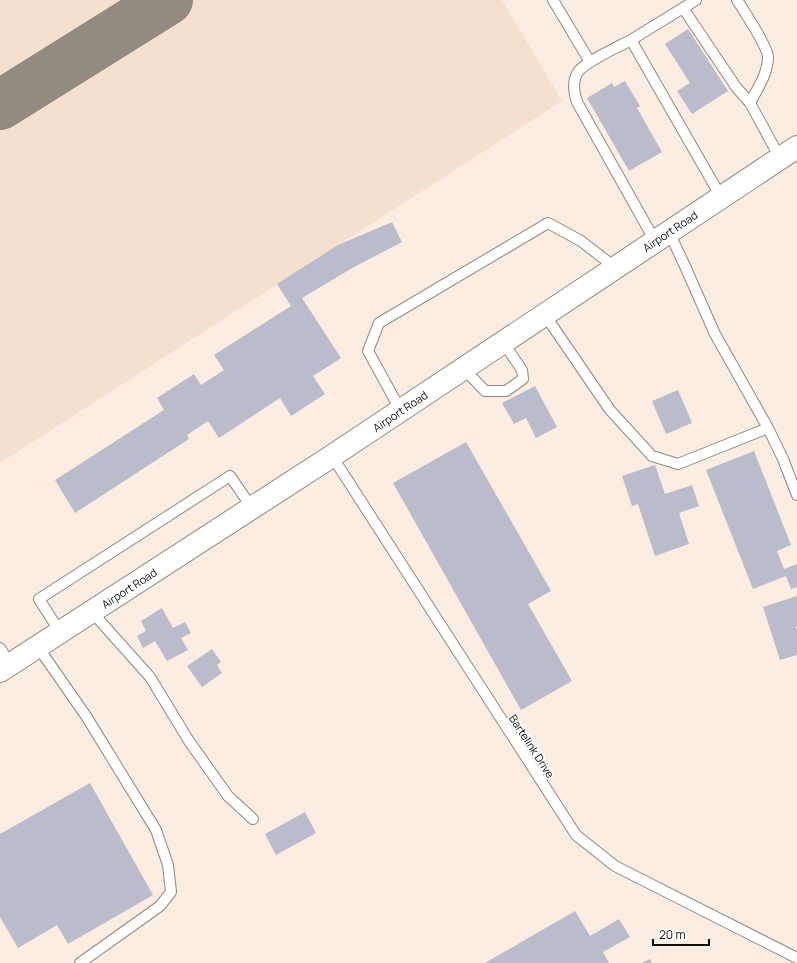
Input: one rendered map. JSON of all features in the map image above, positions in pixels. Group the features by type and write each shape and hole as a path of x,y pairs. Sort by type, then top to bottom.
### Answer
{"street":[{"name":"Airport Road","path":"3,661 38,647 92,612 401,411 788,152"}],"lane":[{"path":"553,0 590,62"},
{"path":"696,0 631,40 590,62 578,72 575,79 575,96 577,102 662,237 768,428 797,495"},
{"path":"737,0 764,47 768,57 762,82 750,103"},
{"path":"683,8 736,87 788,152"},
{"path":"631,40 721,197"},
{"path":"401,411 368,351 379,323 548,223 581,241 616,268"},
{"path":"545,314 610,410 652,456 678,464 768,428"},
{"path":"464,369 485,391 506,391 523,380 522,370 503,342"},
{"name":"Bartelink Drive","path":"332,456 576,835 615,866 797,958"},
{"path":"60,632 39,599 230,476 252,508"},
{"path":"92,612 150,677 189,741 228,796 253,819"},
{"path":"38,647 86,716 156,830 168,865 171,892 160,906 80,963"}],"shaded area":[{"path":"0,0 502,0 562,101 0,463"}],"building":[{"path":"688,29 728,91 692,114 677,91 690,83 665,44"},
{"path":"625,81 640,106 637,108 662,152 629,171 587,98 612,83 614,87"},
{"path":"392,222 402,242 354,267 302,298 341,358 313,376 325,394 291,416 280,398 219,438 208,421 187,435 189,439 75,513 55,480 164,410 157,398 194,374 201,385 224,370 214,355 291,306 277,284 338,245"},
{"path":"535,386 557,427 536,438 526,418 514,424 502,403"},
{"path":"678,390 692,423 666,434 652,401"},
{"path":"466,442 551,591 528,604 572,681 521,710 393,483"},
{"path":"754,451 791,545 777,551 784,569 797,564 797,587 791,589 786,576 753,589 706,470"},
{"path":"655,465 665,494 692,485 699,506 679,513 689,544 655,556 638,504 632,506 622,476"},
{"path":"797,596 797,655 780,660 763,607"},
{"path":"162,608 173,628 185,622 191,633 181,638 188,650 167,661 155,641 143,648 137,636 146,631 141,621"},
{"path":"212,649 221,662 217,665 222,673 202,687 187,666"},
{"path":"90,783 153,895 68,944 57,925 18,948 0,917 0,834"},
{"path":"305,812 316,833 276,855 265,834"},
{"path":"575,911 590,936 619,919 630,937 603,952 609,963 485,963"},
{"path":"650,959 652,963 642,963"}],"taxiway":[{"path":"0,105 168,0"}]}
